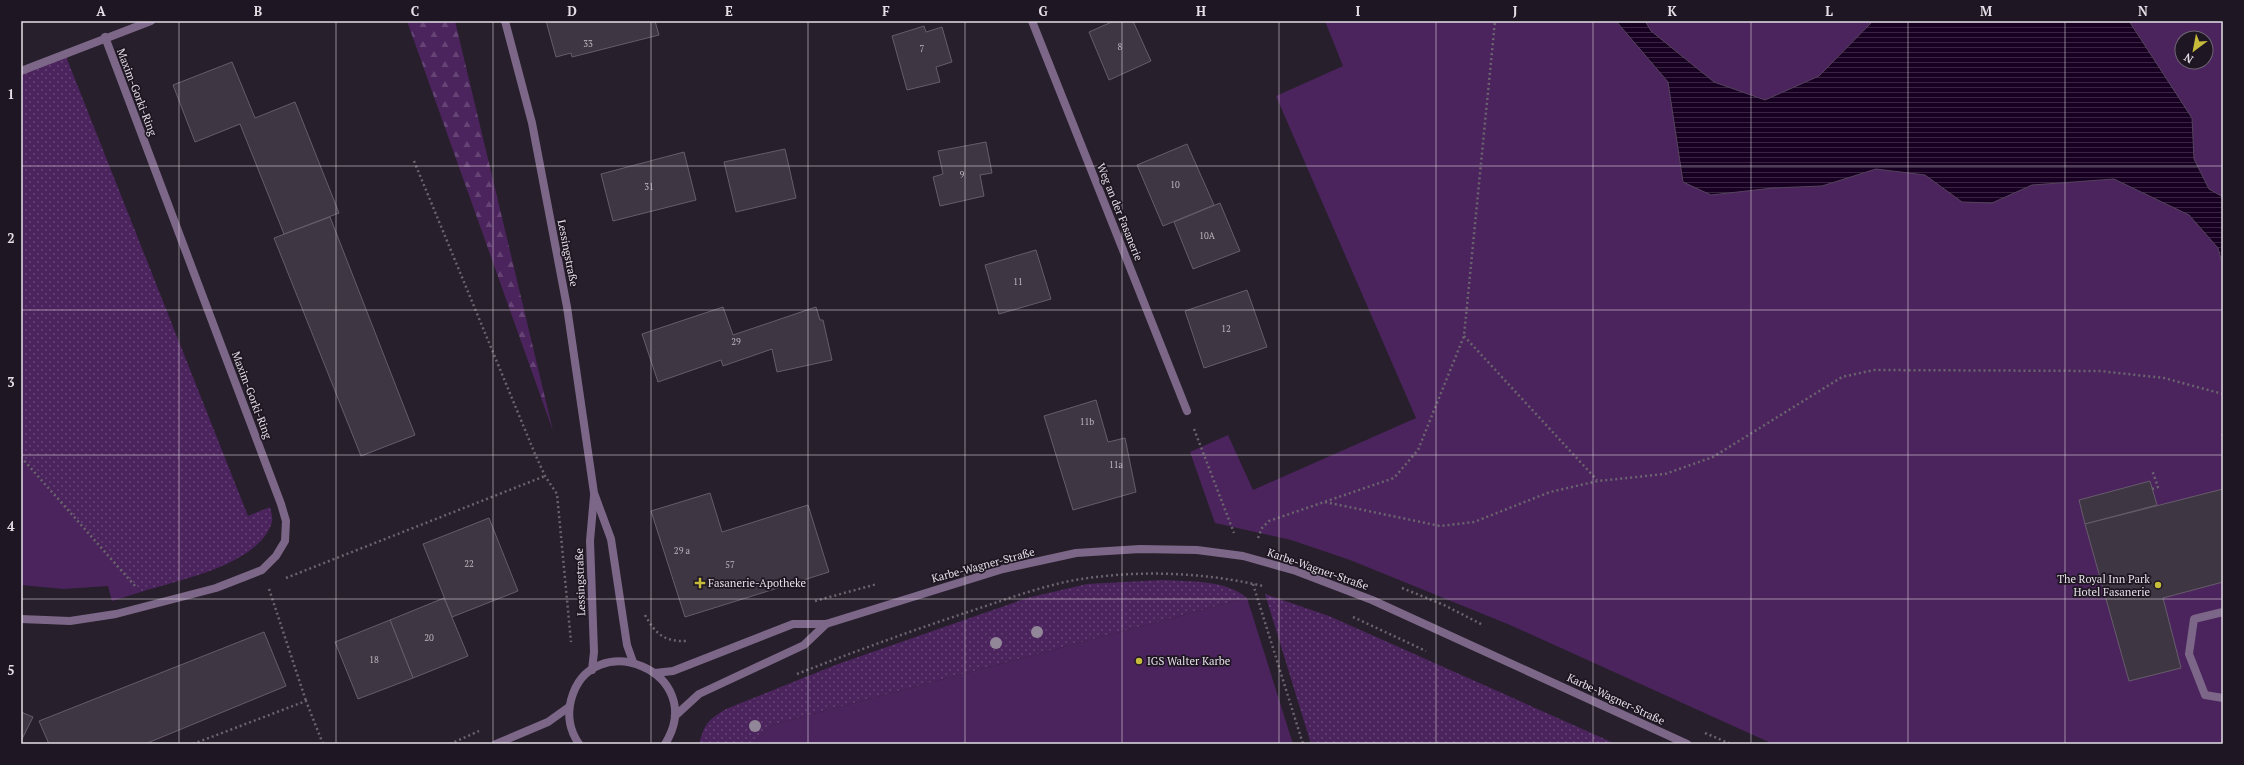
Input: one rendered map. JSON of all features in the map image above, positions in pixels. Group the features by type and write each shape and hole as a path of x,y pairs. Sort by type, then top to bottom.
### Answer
{"street":[{"name":"Maxim-Gorki-Ring","path":"21,619 70,621 116,614 216,588 262,570 276,556 285,541 286,521 281,504 105,37 151,21"},
{"name":"Lessingstraße","path":"505,21 532,123 565,295 594,493 611,539 626,645 633,662"},
{"name":"Weg an der Fasanerie","path":"1032,21 1187,410"},
{"path":"21,71 105,37"},
{"name":"Lessingstraße","path":"592,670 594,652 590,541 594,493"},
{"name":"Karbe-Wagner-Straße","path":"655,673 673,671 793,624 826,624 999,570 1076,554 1140,548 1197,550 1243,556 1296,571 1372,600 1687,744"},
{"path":"2223,612 2194,619 2189,654 2205,695 2223,698"},
{"name":"Karbe-Wagner-Straße","path":"675,716 699,694 804,645 826,624"},
{"path":"579,744 570,726 569,707 577,684 592,670 608,663 633,662 655,673 665,684 671,695 675,716 670,736 665,744"},
{"path":"496,744 548,722 569,707"}],"path":[{"path":"1258,539 1262,528 1269,521 1394,478 1418,450 1464,336 1496,21"},
{"path":"414,161 546,476 557,494 571,647"},
{"path":"1464,336 1598,481"},
{"path":"1325,502 1440,526 1474,522 1550,492 1598,481 1665,474 1713,457 1842,377 1874,370 2100,371 2164,378 2223,394"},
{"path":"1187,410 1230,523"},
{"path":"2222,436 2223,432"},
{"path":"21,457 152,605"},
{"path":"2152,470 2158,487 2152,489"},
{"path":"267,585 546,476"},
{"path":"1226,533 1240,535"},
{"path":"1252,538 1264,540"},
{"path":"262,570 306,701 323,744"},
{"path":"794,675 965,612 1023,593 1088,578 1159,574 1214,577 1265,586"},
{"path":"1252,580 1303,744"},
{"path":"809,603 885,582"},
{"path":"1396,586 1444,605 1485,626"},
{"path":"642,609 652,628 663,637 674,642 696,641"},
{"path":"1351,617 1431,653"},
{"path":"193,744 306,701"},
{"path":"1702,731 1731,744"}],"green space":[{"path":"407,21 455,21 553,431"},
{"path":"1325,21 1616,21 1668,82 1683,182 1773,188 1822,186 1876,169 1925,175 1962,202 1992,203 2032,185 2114,179 2189,215 2218,248 2223,266 2223,744 1773,744 1510,625 1350,560 1291,540 1215,523 1190,452 1228,435 1253,490 1416,418 1276,96 1343,66"},
{"path":"1645,21 1873,21 1819,76 1765,100 1714,82 1651,31"},
{"path":"2129,21 2223,21 2223,197 2209,189 2194,159 2192,118"},
{"path":"65,54 248,516 270,507 272,517 272,522 264,537 251,549 235,560 196,576 141,592 21,457 21,71"},
{"path":"21,457 141,592 112,601 108,586 64,589 21,585"},
{"path":"1162,580 1218,584 1228,587 1247,598 772,725 753,744 699,744 703,731 711,719 726,709 838,664 1027,598 1087,584"},
{"path":"1265,594 1329,616 1616,744 1311,744"},
{"name":"IGS Walter Karbe","path":"1247,598 1293,744 753,744 772,725"}],"shaded area":[{"path":"1616,21 1645,21 1651,31 1714,82 1765,100 1819,76 1873,21 2129,21 2192,118 2194,159 2209,189 2223,197 2223,266 2218,248 2189,215 2114,179 2032,185 1992,203 1962,202 1925,175 1876,169 1822,186 1773,188 1711,195 1683,182 1668,82"}],"building":[{"path":"546,21 655,21 659,35 572,57 571,53 556,57"},
{"path":"1114,21 1133,21 1151,61 1109,80 1089,32"},
{"path":"924,26 926,32 942,27 952,62 936,67 940,82 907,90 892,36"},
{"path":"232,62 255,118 295,102 339,213 284,234 240,124 195,142 173,85"},
{"path":"986,142 992,173 980,175 984,196 940,206 933,177 943,174 938,151"},
{"path":"1187,144 1214,205 1163,226 1137,165"},
{"path":"785,149 796,198 736,212 724,162"},
{"path":"684,152 696,200 613,221 601,174"},
{"path":"1220,203 1240,251 1193,269 1174,222"},
{"path":"330,217 415,435 361,456 274,238"},
{"path":"1036,250 1051,299 999,314 985,265"},
{"path":"1247,290 1267,347 1204,368 1185,311"},
{"path":"723,307 733,335 816,307 820,320 823,320 832,360 777,372 772,349 723,366 721,360 658,382 642,334"},
{"path":"1096,400 1108,442 1125,438 1136,492 1073,510 1044,416"},
{"path":"2150,481 2157,505 2085,524 2079,500"},
{"name":"The Royal Inn Park Hotel Fasanerie","path":"2223,489 2223,582 2163,598 2181,668 2129,681 2085,524"},
{"path":"710,493 722,532 808,505 829,572 685,617 651,511"},
{"path":"489,518 518,591 452,617 423,544"},
{"path":"444,598 468,656 413,678 390,620"},
{"path":"390,620 413,678 358,699 335,642"},
{"path":"264,632 286,686 145,744 49,744 39,721"},
{"path":"21,712 33,717 21,741"}],"place":[{"name":"Fasanerie-Apotheke","path":"700,583"},
{"name":"The Royal Inn Park Hotel Fasanerie","path":"2158,585"},
{"name":"IGS Walter Karbe","path":"1139,661"}]}
